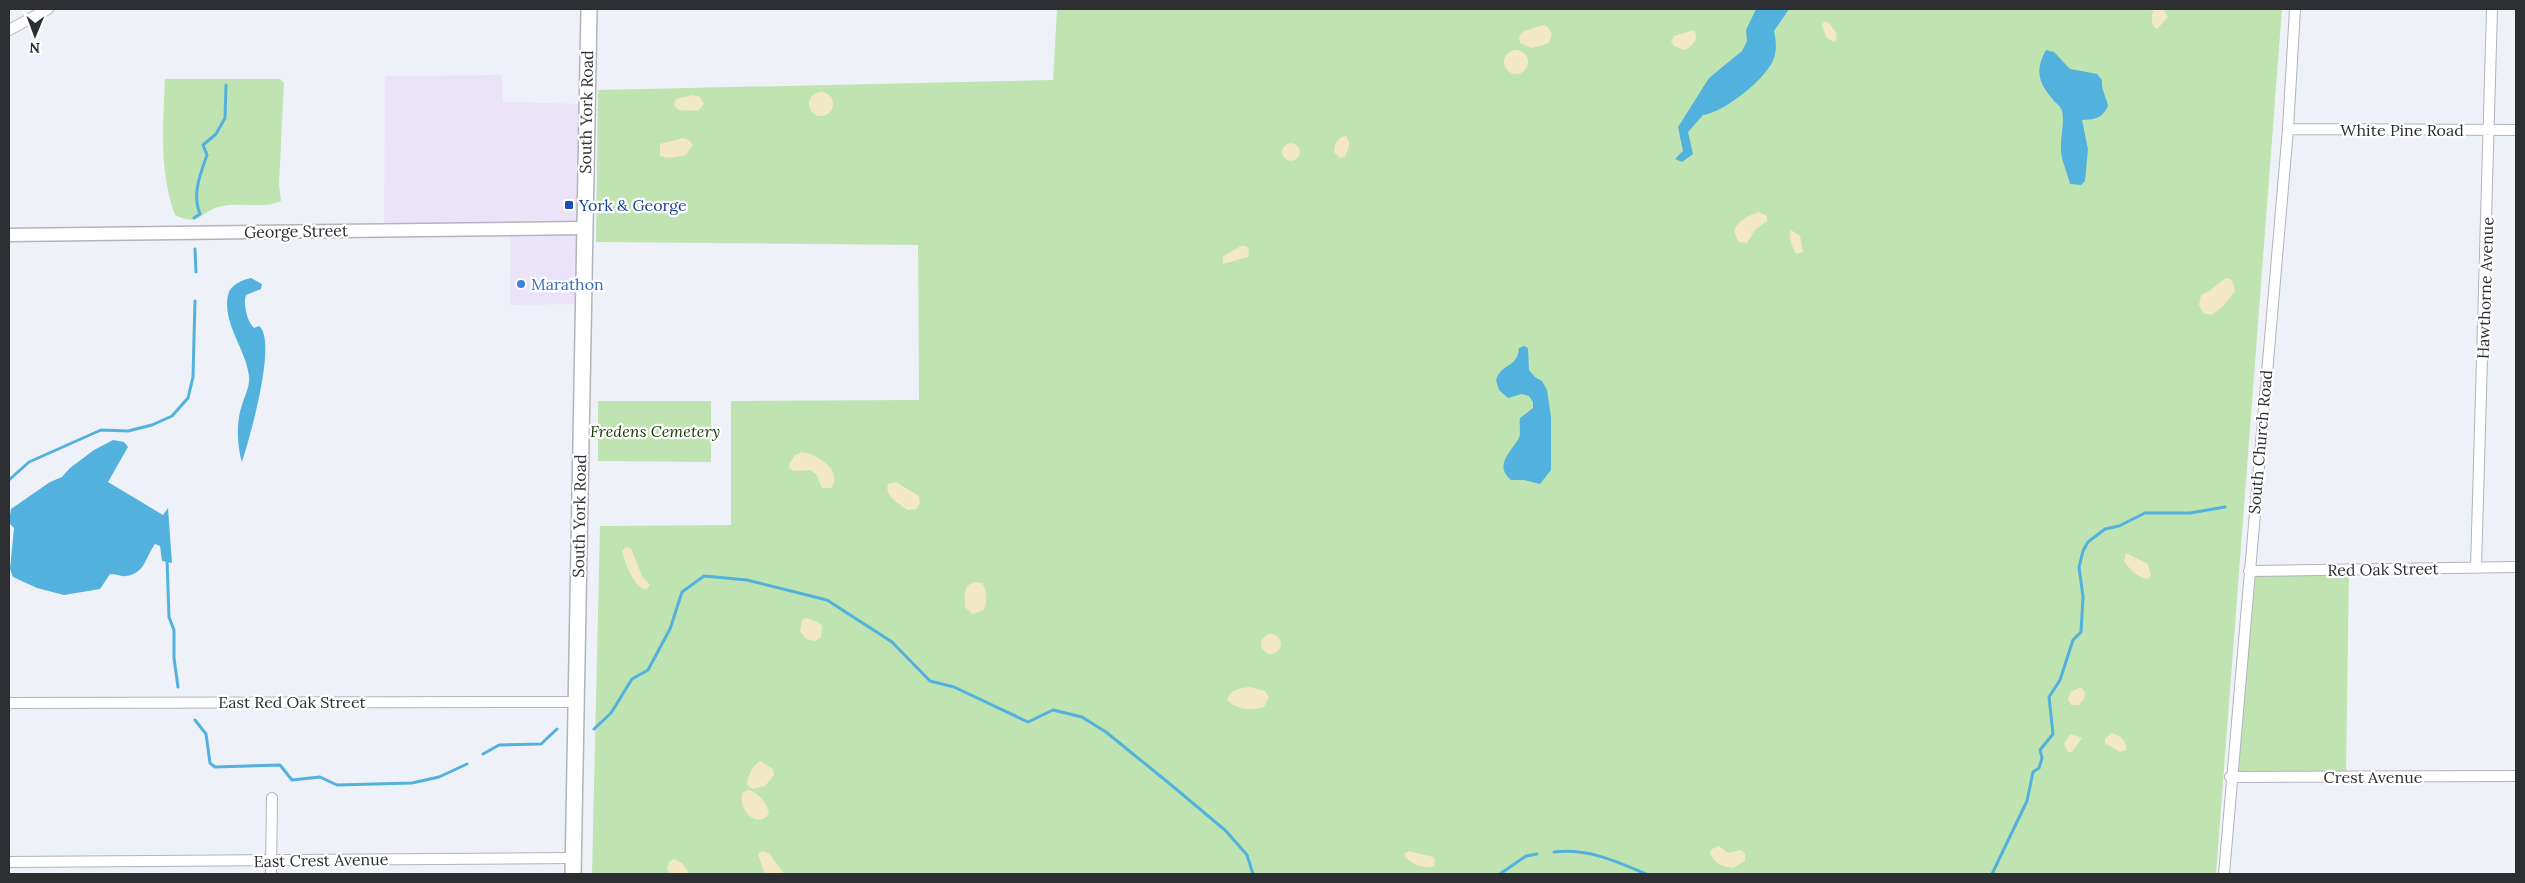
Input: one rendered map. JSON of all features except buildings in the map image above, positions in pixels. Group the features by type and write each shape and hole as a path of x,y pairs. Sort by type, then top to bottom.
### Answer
{"main road":[{"name":"South York Road","path":"573,874 589,9"}],"street":[{"path":"9,30 48,9"},
{"name":"South Church Road","path":"2224,874 2230,777 2288,129 2295,9"},
{"name":"Hawthorne Avenue","path":"2476,568 2492,9"},
{"name":"White Pine Road","path":"2288,129 2516,130"},
{"name":"George Street","path":"9,235 584,228"},
{"name":"Red Oak Street","path":"2249,571 2516,567"},
{"name":"East Red Oak Street","path":"9,703 576,702"},
{"name":"Crest Avenue","path":"2230,777 2516,776"},
{"path":"271,874 272,798"},
{"name":"East Crest Avenue","path":"9,862 573,858"}],"shaded area":[{"path":"502,75 503,102 584,104 582,225 384,228 385,76"},
{"path":"581,230 580,304 510,305 511,231"}],"green space":[{"path":"1057,9 2282,9 2216,874 592,874 600,526 731,525 731,401 919,400 918,245 596,242 598,90 1053,80"},
{"path":"165,79 280,79 284,83 279,184 281,201 265,205 226,205 218,207 199,218 190,220 175,215 166,182 164,165"},
{"name":"Fredens Cemetery","path":"598,401 711,401 711,462 598,461"},
{"path":"2349,567 2346,774 2233,775 2252,568"}],"sand":[{"path":"2154,9 2163,9 2168,17 2157,29 2153,25 2152,20"},
{"path":"1824,21 1829,23 1837,34 1834,42 1826,37 1822,25"},
{"path":"1543,25 1548,27 1552,34 1549,43 1532,48 1520,43 1519,36 1524,31"},
{"path":"1694,30 1696,39 1691,46 1685,50 1674,46 1671,41 1674,36"},
{"path":"1516,50 1524,54 1528,62 1524,70 1516,74 1508,70 1504,62 1508,54"},
{"path":"821,92 826,93 832,99 832,109 826,115 821,116 816,115 810,109 809,104 810,99 816,93"},
{"path":"693,95 700,97 704,104 698,111 678,110 674,105 676,99"},
{"path":"1346,136 1349,141 1348,148 1345,156 1340,158 1334,152 1335,144 1341,137"},
{"path":"683,138 689,140 693,145 686,155 669,158 660,156 660,144"},
{"path":"1291,143 1299,148 1300,152 1295,160 1291,161 1283,156 1282,152 1287,144"},
{"path":"1759,212 1767,216 1767,221 1755,230 1747,243 1738,242 1734,230 1736,226 1745,218"},
{"path":"1791,230 1800,236 1803,252 1796,254 1790,238"},
{"path":"1241,246 1246,246 1249,249 1248,257 1223,264 1223,256"},
{"path":"2227,278 2232,280 2235,291 2223,306 2212,315 2203,313 2199,305 2201,295"},
{"path":"802,452 815,456 827,464 834,475 834,482 831,488 822,488 816,474 810,470 794,471 789,468 789,464 795,455"},
{"path":"896,482 919,496 920,503 916,509 907,510 890,496 887,488 888,484"},
{"path":"626,547 631,548 642,576 650,585 646,590 637,584 630,574 622,551"},
{"path":"2126,553 2148,564 2151,575 2148,579 2138,575 2128,567 2124,561"},
{"path":"975,582 982,583 986,593 986,600 984,610 972,614 965,607 965,595 966,588"},
{"path":"806,618 818,622 822,626 821,637 815,641 806,639 800,631 802,620"},
{"path":"1271,634 1278,637 1281,644 1278,651 1271,654 1264,651 1261,644 1264,637"},
{"path":"1250,687 1265,691 1269,697 1264,707 1245,709 1227,700 1231,693 1236,690"},
{"path":"2081,687 2085,693 2084,699 2079,705 2071,705 2068,699 2071,692"},
{"path":"2112,733 2122,738 2126,750 2120,752 2105,743 2105,739"},
{"path":"2070,734 2082,738 2072,752 2068,752 2064,744"},
{"path":"760,761 773,769 774,775 765,786 753,789 747,785 748,778 753,768"},
{"path":"749,790 760,796 767,806 769,814 764,818 758,820 753,818 744,809 742,803 743,792"},
{"path":"1719,846 1728,853 1741,850 1745,854 1745,861 1733,868 1719,864 1710,853 1712,849"},
{"path":"762,851 769,853 784,874 765,874 758,854"},
{"path":"1409,851 1433,857 1435,860 1434,866 1426,867 1413,863 1404,854"},
{"path":"674,859 682,863 690,874 670,874 667,868 669,862"}],"water":[{"path":"1756,9 1789,9 1774,31 1776,51 1770,66 1744,93 1722,108 1703,115 1688,132 1693,154 1682,162 1675,159 1683,151 1678,127 1709,78 1742,51 1747,41 1746,30"},
{"path":"2046,50 2054,52 2070,69 2097,74 2102,80 2108,106 2098,118 2082,120 2088,149 2085,181 2081,185 2070,184 2061,154 2062,111 2045,89 2040,78 2040,65"},
{"path":"251,278 262,284 261,289 246,295 246,313 249,322 254,328 259,326 264,335 265,350 260,391 242,462 238,441 238,426 249,376 244,356 231,326 227,305 231,288"},
{"path":"1524,346 1528,348 1529,370 1542,381 1547,390 1551,417 1551,470 1540,484 1524,480 1511,480 1504,469 1506,458 1519,438 1520,418 1533,408 1533,402 1529,396 1522,394 1508,398 1499,390 1496,380 1502,370 1512,363 1518,355 1519,348"},
{"path":"113,440 124,442 128,447 108,482 163,515 168,508 172,563 162,561 160,546 155,544 144,564 132,575 110,574 100,589 64,595 37,588 13,577 10,569 14,528 9,523 11,509 50,482 62,477 70,468 94,450"}],"waterway":[{"path":"194,218 200,214 197,192 207,155 203,145 216,134 225,118 226,85"},
{"path":"195,249 196,272"},
{"path":"9,480 29,462 101,430 128,431 152,425 172,416 188,398 193,377 195,301"},
{"path":"1992,874 2027,801 2033,772 2039,768 2042,758 2040,750 2053,734 2049,697 2060,680 2073,640 2081,632 2083,597 2079,567 2083,551 2088,542 2105,529 2119,526 2145,513 2190,513 2225,507"},
{"path":"167,559 169,617 174,630 174,658 178,687"},
{"path":"594,729 611,713 632,679 648,670 670,629 682,592 704,576 747,580 827,600 892,642 930,681 954,687 1028,722 1053,710 1082,717 1106,732 1226,831 1247,855 1253,874"},
{"path":"195,720 206,734 210,763 215,767 280,765 292,780 320,777 337,785 412,783 439,777 467,764"},
{"path":"483,754 499,745 541,744 557,729"},
{"path":"1554,852 1566,851 1590,854 1612,860 1646,874"},
{"path":"1500,874 1526,856 1537,854"}],"place":[{"name":"York & George","path":"569,205"},
{"name":"Marathon","path":"521,284"}]}
